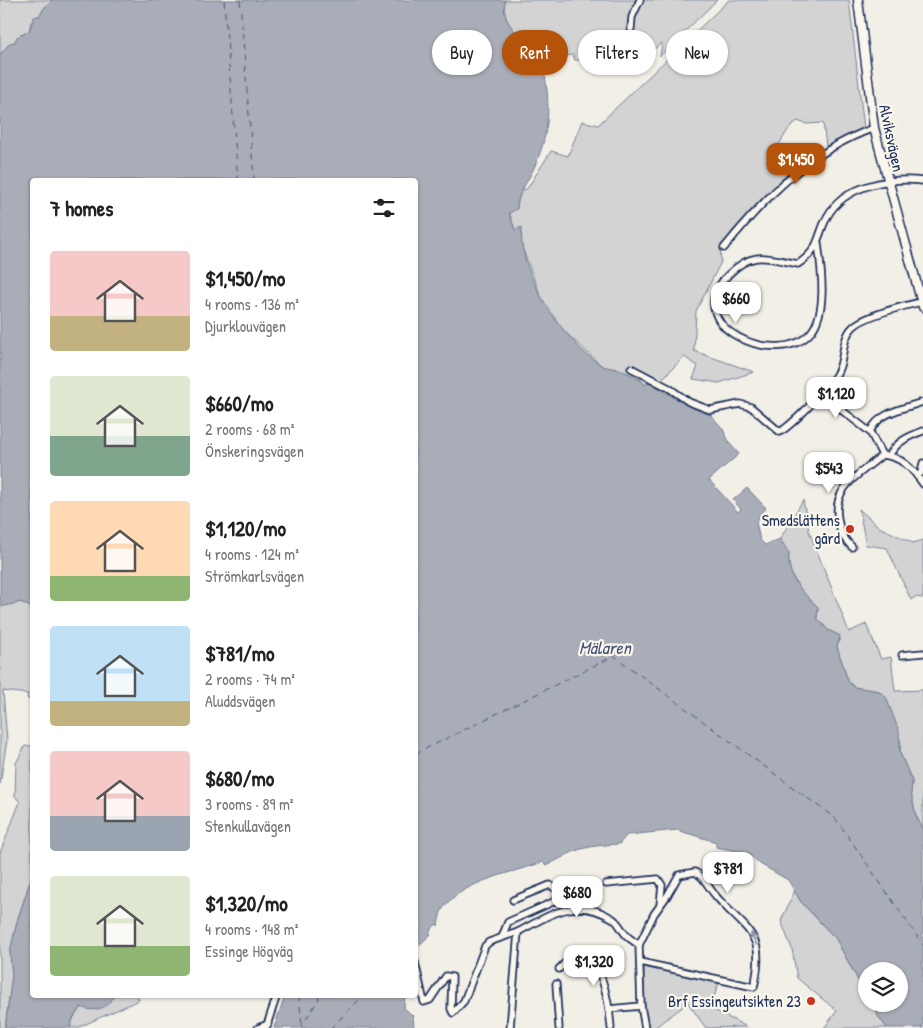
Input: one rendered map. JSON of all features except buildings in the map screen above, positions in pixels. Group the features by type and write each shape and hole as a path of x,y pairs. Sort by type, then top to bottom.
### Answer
{"street":[{"path":"631,29 632,17 640,0"},
{"name":"Alviksvägen","path":"858,0 874,128 922,305"},
{"path":"724,248 739,229 794,172 839,142 874,128"},
{"path":"818,243 822,278 820,308 812,332 799,343 770,346 731,335 718,320 713,306 717,288 741,262 760,256 798,264 811,255 818,243 828,215 841,202 863,188 887,181 908,179 923,181"},
{"path":"631,368 669,388 689,402 710,410 740,404 751,407 780,432 823,391 838,370 846,338 854,326 865,319 922,305"},
{"path":"823,391 844,412 870,432 882,455"},
{"path":"870,432 872,425 887,414 923,402"},
{"path":"889,456 893,447 923,431"},
{"path":"852,547 840,531 836,505 840,494 851,481 882,455 904,462 923,484"},
{"path":"918,476 921,473 923,463"},
{"path":"902,655 923,653"},
{"path":"640,962 754,987 758,960 756,938 714,894 700,875 688,872 680,875 654,914 639,945 641,1006 645,1028"},
{"path":"606,884 658,879 662,885 660,907"},
{"path":"502,937 508,922 553,902 558,898 559,891 550,885 513,900"},
{"path":"418,975 424,1002 430,1000 446,976 452,977 451,1010 453,1013 464,1001 485,946 561,910 580,908 612,918 626,935 639,945"},
{"path":"510,1028 518,932"},
{"path":"559,969 567,960 576,957 585,957 595,963 602,977 611,1028"},
{"path":"556,984 559,1028"},
{"path":"258,1028 267,1026 277,998"},
{"path":"609,1009 641,1006"}],"shaded area":[{"path":"0,0 52,0 31,22 29,31 17,37 15,42 10,43 0,55"},
{"path":"505,0 717,0 686,30 666,30 666,50 660,56 662,43 656,48 656,30 578,30 578,60 575,60 573,55 568,55 568,30 514,30 508,22 504,8"},
{"path":"729,0 849,0 864,129 826,146 823,123 807,124 797,121 788,130 776,149 791,172 720,246 721,262 696,311 694,351 754,372 719,383 693,379 698,366 684,357 661,380 649,382 645,385 640,379 617,369 603,367 564,331 544,305 520,242 522,228 515,230 509,212 516,209 521,190 527,189 551,151 568,156 582,121 598,125 650,75 656,75 656,70 666,60 666,75 728,75 728,30 698,30"},
{"path":"803,500 809,531 849,632 866,624 881,659 891,657 895,691 923,690 923,829 916,816 911,793 912,781 900,753 901,743 886,698 879,691 854,687 848,681 837,647 840,636 828,630 817,618 818,607 796,583 790,569 789,553 780,539"},
{"path":"859,509 879,527 913,543 923,540 923,598 915,597 911,600 887,548 866,545"},
{"path":"21,602 30,607 30,701 27,698 28,694 3,691 7,740 0,784 0,607"},
{"path":"25,746 30,746 30,882 18,918 10,952 12,976 5,1028 0,1028 0,853 20,802 15,796 16,763"},
{"path":"795,890 801,902 836,939 858,980 858,1012 877,1012 887,1028 824,1028 837,1011 797,978 792,949 781,921"},
{"path":"644,967 719,983 710,1008 747,1027 706,1028 688,1003 654,1028 648,1028 644,1003"},
{"path":"109,998 138,998 139,1000 77,1028 70,1028 80,1009 91,1003"}],"water":[{"name":"Mälaren","path":"52,0 505,0 505,15 514,30 502,30 502,75 545,75 546,84 548,109 542,145 533,170 520,193 517,209 509,213 515,230 522,227 522,245 527,264 545,304 572,340 601,365 628,373 645,385 649,382 685,404 710,414 723,429 730,444 739,454 709,480 738,512 741,509 733,500 747,488 766,508 756,522 760,540 765,545 780,539 789,553 790,569 793,577 806,596 818,607 817,618 828,630 840,636 837,647 848,681 854,687 879,691 886,697 899,731 900,753 912,781 911,793 916,816 923,829 923,1028 887,1028 877,1012 908,1012 908,962 858,962 858,980 836,939 801,902 788,880 760,864 748,853 716,847 716,842 677,830 627,835 619,844 580,849 546,865 543,862 490,878 464,890 453,898 444,907 438,926 436,924 429,932 431,934 418,946 418,178 30,178 30,607 21,602 0,607 0,55 10,43 15,42 17,37 29,31 34,17 40,16 44,8"},
{"path":"30,882 30,998 112,998 108,1004 96,1010 81,1007 73,1018 70,1028 5,1028 12,976 10,952 18,918"},
{"path":"284,998 405,998 404,1008 413,1016 414,1028 274,1028"}],"ferry route":[{"path":"224,0 238,178"},
{"path":"240,0 254,178"},
{"path":"418,753 614,656 836,819 923,945"},
{"path":"299,998 302,1028"},
{"path":"300,1028 319,998"},
{"path":"331,1028 361,998"}],"place":[{"name":"Smedslättens gård","path":"850,529"},
{"name":"Brf Essingeutsikten 23","path":"811,1001"}]}
